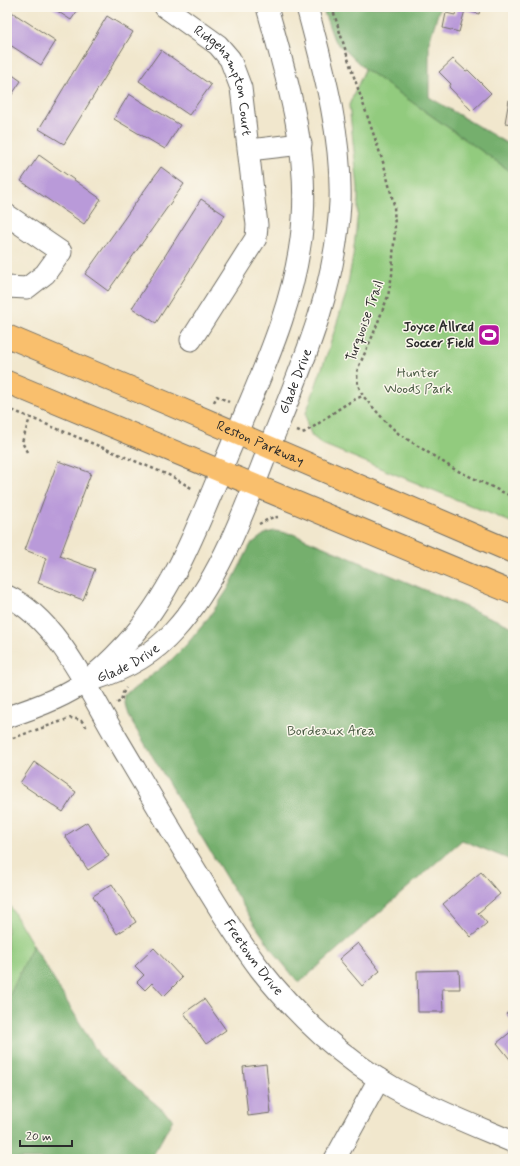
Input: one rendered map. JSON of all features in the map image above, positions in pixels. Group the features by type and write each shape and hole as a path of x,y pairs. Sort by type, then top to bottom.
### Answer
{"main road":[{"name":"Reston Parkway","path":"7,336 513,552"},
{"path":"7,382 513,593"}],"street":[{"name":"Ridgehampton Court","path":"165,7 218,45 230,59 241,88 257,225 256,238 191,340"},
{"name":"Glade Drive","path":"85,682 124,646 138,630 158,603 168,586 189,545 276,337 293,283 300,249 303,218 304,165 296,117 289,87 267,7"},
{"name":"Glade Drive","path":"7,718 44,704 85,682 116,672 158,647 190,612 213,574 229,544 254,485 320,316 334,258 339,218 339,155 324,73 307,7"},
{"name":"Ridgehampton Court","path":"249,150 301,144"},
{"path":"7,215 61,252 46,274 27,288 7,287"},
{"name":"Freetown Drive","path":"7,596 25,606 40,619 58,642 85,682 100,712 241,943 260,969 286,999 319,1032 360,1066 379,1079 438,1110 513,1142"},
{"path":"335,1159 379,1079"}],"path":[{"name":"Turquoise Trail","path":"332,7 352,72 384,165 394,205 395,230 392,275 388,296 357,374 358,385 363,396 398,434 454,469 513,497"},
{"path":"279,424 302,433 305,432 340,408 363,396"},
{"path":"7,408 178,480"},
{"path":"27,452 22,442 30,418"},
{"path":"259,524 271,518"},
{"path":"7,740 71,718 81,720"}],"green space":[{"path":"322,7 440,7 429,42 429,97 513,147 513,173 365,69 334,40"},
{"name":"Hunter Woods Park","path":"365,69 513,173 513,523 322,444 312,436 307,425 306,413 346,294 353,256 358,211 358,188 349,105"},
{"name":"Bordeaux Area","path":"275,531 293,534 513,627 513,861 462,840 299,983 275,954 253,922 128,716 125,706 126,699 131,691 171,660 207,620 228,589 251,544 266,533"},
{"path":"7,901 33,945 7,1001"},
{"path":"33,945 99,1055 173,1119 151,1159 7,1159 7,1001"}],"building":[{"path":"51,7 80,7 71,20"},
{"path":"457,7 481,7 479,14 465,10 459,32 443,28 446,13 455,15"},
{"path":"7,9 56,41 41,65 7,43"},
{"path":"107,16 133,32 64,144 39,129"},
{"path":"161,50 211,85 189,115 139,81"},
{"path":"453,59 466,71 468,70 491,93 472,111 449,87 451,84 439,72"},
{"path":"7,71 21,81 7,102"},
{"path":"129,94 180,125 165,149 114,119"},
{"path":"509,100 513,100 513,124 505,123"},
{"path":"39,155 101,199 84,224 21,181"},
{"path":"161,167 184,184 108,291 85,274"},
{"path":"201,199 225,215 156,323 132,308"},
{"path":"58,461 91,473 60,556 95,569 83,600 38,583 46,558 25,550"},
{"path":"34,762 76,792 63,812 20,783"},
{"path":"87,822 109,856 88,870 65,836"},
{"path":"481,872 500,894 478,913 487,923 471,937 443,904"},
{"path":"112,884 136,922 117,934 93,896"},
{"path":"358,943 380,971 362,986 339,959"},
{"path":"154,948 182,978 164,996 152,983 145,990 137,982 144,975 135,966"},
{"path":"459,970 460,989 442,989 443,1012 418,1012 417,971"},
{"path":"204,999 226,1030 206,1044 184,1013"},
{"path":"513,1008 513,1022 506,1014"},
{"path":"513,1030 513,1063 497,1043"},
{"path":"266,1064 271,1113 248,1116 243,1067"}],"place":[{"name":"Joyce Allred Soccer Field","path":"489,335"}]}
